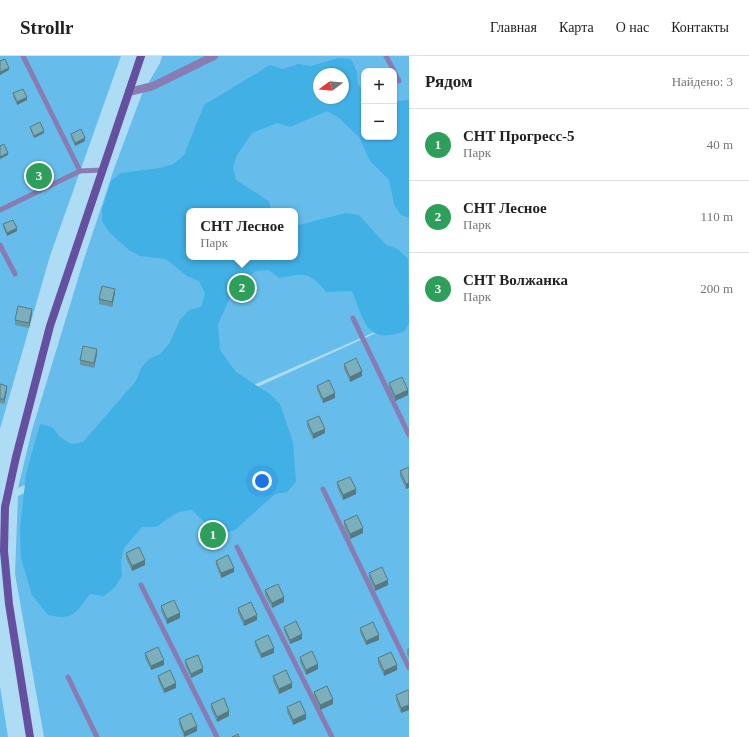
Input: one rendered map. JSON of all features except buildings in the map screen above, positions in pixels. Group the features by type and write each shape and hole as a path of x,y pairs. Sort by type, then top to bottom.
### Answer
{"street":[{"path":"30,737 8,604 4,551 6,507 16,457 50,326 140,56"},
{"path":"129,92 154,86 214,56"}],"lane":[{"path":"23,56 80,171"},
{"path":"386,56 392,68"},
{"path":"397,77 399,81"},
{"path":"0,210 80,171 102,170"},
{"path":"0,245 15,274"},
{"path":"353,318 409,435"},
{"path":"322,489 409,668"},
{"path":"237,547 332,737"},
{"path":"141,585 217,737"},
{"path":"68,677 97,737"}],"shaded area":[{"path":"0,56 121,56 50,256 0,429"},
{"path":"162,56 409,56 409,317 18,488 32,430 84,259 115,166 142,94 160,63"},
{"path":"338,58 351,59 357,72 358,85 361,88 361,140 397,140 397,101 409,100 409,218 401,215 394,204 389,180 370,161 359,137 339,118 327,111 290,127 277,123 252,133 237,155 233,167 236,180 269,201 270,208 186,208 186,260 298,260 298,225 346,213 359,215 386,245 398,249 408,259 409,322 405,331 392,335 374,333 368,328 352,291 326,292 315,280 305,275 294,275 279,278 269,270 256,271 235,287 218,324 220,350 236,372 270,394 280,404 293,442 296,482 287,492 275,494 235,530 223,534 211,529 192,510 178,512 156,527 142,527 124,548 121,561 122,576 115,587 104,596 90,594 77,611 69,616 57,617 48,615 32,595 21,558 20,529 26,474 40,424 52,427 60,437 71,444 83,442 136,381 141,368 149,359 160,354 169,344 180,320 189,310 201,307 205,294 199,281 187,276 166,259 140,256 129,250 109,232 102,221 102,209 111,181 121,173 160,168 174,164 184,155 204,105 270,65 283,69 298,64 311,66"},
{"path":"409,318 409,737 44,737 15,574 18,496"},
{"path":"0,686 8,737 0,737"}],"place":[{"name":"СНТ Волжанка","path":"39,176"},
{"name":"СНТ Лесное","path":"242,288"},
{"name":"СНТ Прогресс-5","path":"213,535"}]}
